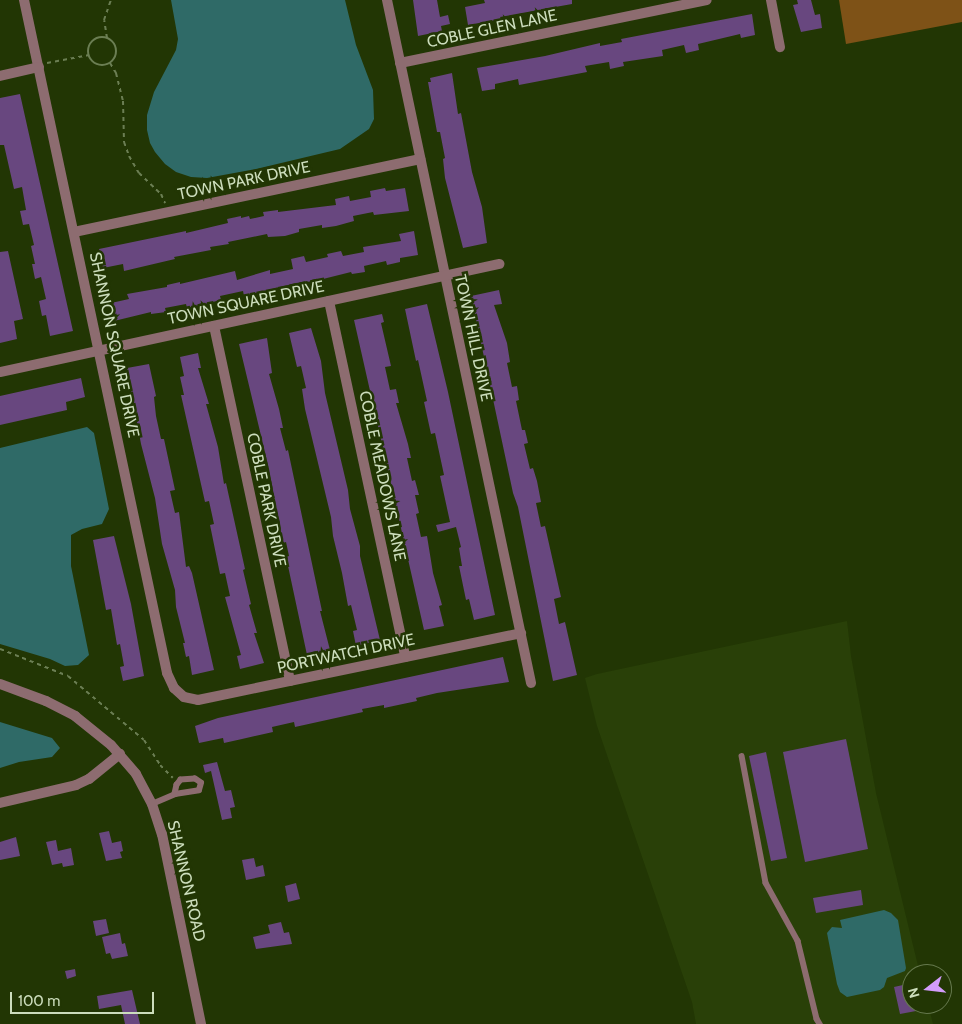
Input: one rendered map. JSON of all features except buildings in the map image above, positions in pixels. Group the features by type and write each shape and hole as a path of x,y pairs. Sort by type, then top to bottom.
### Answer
{"street":[{"name":"SHANNON SQUARE DRIVE","path":"24,0 43,65 74,232 167,673 178,694"},
{"name":"TOWN HILL DRIVE","path":"387,0 531,683"},
{"name":"COBLE GLEN LANE","path":"400,63 707,0"},
{"path":"771,0 780,47"},
{"path":"0,76 43,65"},
{"name":"TOWN PARK DRIVE","path":"74,232 420,159"},
{"name":"TOWN SQUARE DRIVE","path":"0,372 499,264"},
{"name":"COBLE MEADOWS LANE","path":"329,301 405,657"},
{"name":"COBLE PARK DRIVE","path":"214,326 290,681"},
{"name":"PORTWATCH DRIVE","path":"178,694 198,700 521,633"},
{"name":"SHANNON ROAD","path":"0,684 46,701 75,716 102,736 136,774 152,804 166,851 201,1024"},
{"path":"0,803 76,785 89,779 120,754"}],"lane":[{"path":"742,756 766,883 798,941 820,1024"},
{"path":"152,804 175,794 199,790 201,783 196,779 187,778 179,783 175,794"}],"path":[{"path":"107,38 104,20 111,0"},
{"path":"99,38 107,38 113,43 116,50 114,57 110,63 99,65 92,61 89,55 89,48 93,41 99,38"},
{"path":"43,65 89,55"},
{"path":"110,63 116,73 122,101 124,142 128,156 139,173 161,194 165,203"},
{"path":"0,649 68,676 144,740 160,765 179,783"}],"shaded area":[{"path":"839,0 962,0 962,22 846,44"},
{"path":"847,621 851,656 876,793 918,964 902,964 902,1014 930,1014 933,1024 696,1024 692,1002 597,726 585,678"}],"water":[{"path":"171,0 345,0 356,45 373,90 374,119 369,129 340,149 256,169 207,178 191,177 176,172 165,164 155,152 150,143 147,130 147,115 154,92 176,50 178,39"},
{"path":"87,427 94,433 109,509 102,524 82,529 71,535 71,566 89,655 78,665 65,666 50,659 0,644 0,448"},
{"path":"0,722 52,738 60,748 52,757 19,762 0,768"},
{"path":"884,910 891,913 898,920 905,964 902,964 902,972 887,978 884,987 880,990 847,997 840,992 827,933 832,927 842,928 840,920"}]}
